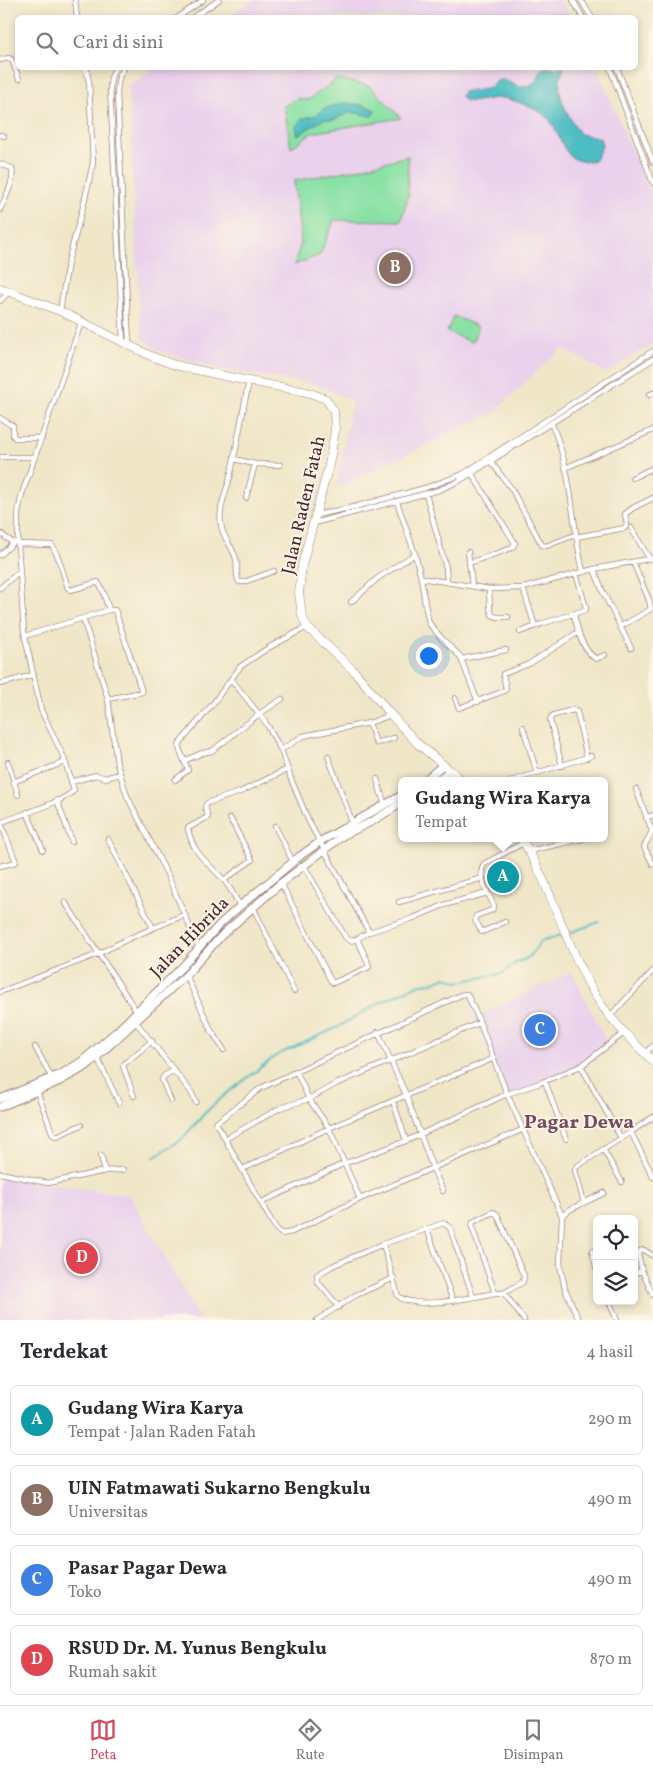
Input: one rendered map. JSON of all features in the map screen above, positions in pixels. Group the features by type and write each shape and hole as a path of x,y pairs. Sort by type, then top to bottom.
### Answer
{"highway":[{"name":"Jalan Raden Fatah","path":"0,288 82,320 153,357 175,365 312,393 326,399 332,407 335,417 333,445 314,524 307,543 300,581 302,616 307,627"},
{"path":"307,627 355,672 418,744 458,777"},
{"path":"523,842 591,990 624,1032 653,1061"}],"main road":[{"path":"429,777 443,765"},
{"path":"441,777 450,771"},
{"name":"Jalan Hibrida","path":"0,1099 52,1078 81,1062 137,1012 146,1007 219,925 240,906 321,841 398,798"},
{"path":"0,1107 60,1082 87,1066 136,1022 146,1007 186,975 223,934 281,883 344,835 398,806"}],"street":[{"path":"75,0 76,15"},
{"path":"181,15 203,0"},
{"path":"196,15 219,0"},
{"path":"573,0 581,15"},
{"path":"581,0 590,15"},
{"path":"0,60 10,58 15,70"},
{"path":"15,70 19,79"},
{"path":"60,311 68,262 93,163 89,82 86,70"},
{"path":"114,70 110,88 121,310 126,342"},
{"path":"123,70 119,77 117,92 128,310 126,342"},
{"path":"611,70 653,183"},
{"path":"618,70 653,162"},
{"path":"0,164 13,170 12,180 0,210"},
{"path":"0,300 9,292"},
{"path":"121,310 128,310"},
{"path":"0,866 16,862 0,822 57,800 72,793 74,790 65,762 42,710 33,675 25,636 16,543 20,504 82,320"},
{"path":"316,515 354,507 427,487 462,474 537,428 653,351"},
{"path":"314,524 427,494 472,474 492,462 537,428 552,423 653,359"},
{"path":"617,374 622,378"},
{"path":"248,381 234,459 220,512 220,522 224,537 234,552 237,561 238,580 241,583 274,571"},
{"path":"0,418 12,426 15,438 42,438"},
{"path":"552,423 572,499 576,536 583,571"},
{"path":"565,468 653,430"},
{"path":"0,457 35,457"},
{"path":"234,459 255,464 280,465"},
{"path":"492,462 511,488 542,545 546,546 576,536 625,528 625,514 653,498"},
{"path":"246,498 255,464"},
{"path":"632,478 653,468"},
{"path":"470,563 512,548 514,543 472,474"},
{"path":"427,487 427,494 446,568 447,582"},
{"path":"397,502 415,554 429,623 433,630 461,659 478,702"},
{"path":"421,578 489,589 523,588 583,571 651,558 631,528"},
{"path":"0,533 16,543 52,545 68,588 71,590 98,582 104,591 109,610"},
{"path":"0,555 16,543"},
{"path":"468,552 472,586"},
{"path":"351,602 378,578 415,554"},
{"path":"620,627 649,611 651,607 633,562"},
{"path":"594,569 631,648"},
{"path":"0,588 19,572"},
{"path":"520,632 584,611 586,608 576,573"},
{"path":"523,588 535,626"},
{"path":"489,589 492,614 496,617 508,617"},
{"path":"25,636 109,610 115,610 142,692 108,698"},
{"path":"574,614 577,633 594,658 605,656"},
{"path":"83,618 108,698 120,774 127,796 167,874 199,948"},
{"path":"175,780 187,771 179,748 180,743 247,660 307,627"},
{"path":"454,698 459,708 505,691 503,674 529,664 577,633"},
{"path":"461,659 506,650"},
{"path":"0,684 33,675"},
{"path":"231,679 266,723 282,750 309,822 369,932"},
{"path":"184,761 202,752 212,751 259,714 282,699"},
{"path":"524,777 562,766 589,757 577,712 573,710 552,716 550,720 562,766"},
{"path":"282,750 303,736 369,723 391,715"},
{"path":"369,723 376,743 394,738"},
{"path":"523,727 537,773"},
{"path":"328,756 352,822"},
{"path":"8,762 12,782 18,795"},
{"path":"12,782 65,762"},
{"path":"240,906 224,880 204,862 197,852 188,827 208,817 205,806 207,803 240,792 288,769"},
{"path":"71,782 96,775 104,778 120,774"},
{"path":"377,780 385,806"},
{"path":"636,790 652,833 644,847 653,864"},
{"path":"57,800 72,842"},
{"path":"27,812 43,850"},
{"path":"646,818 653,815"},
{"path":"224,880 252,860 230,818"},
{"path":"275,826 293,862"},
{"path":"108,839 153,928"},
{"path":"505,922 483,932 480,931 475,918 492,910 494,906 487,893 482,868 484,864 519,842"},
{"path":"529,851 569,842"},
{"path":"304,866 346,938 351,941 369,932 411,919 444,905 487,893"},
{"path":"399,902 483,878"},
{"path":"281,883 332,983 368,966 369,964 357,939"},
{"path":"65,902 137,1012"},
{"path":"254,907 294,991"},
{"path":"0,992 98,954 184,915"},
{"path":"611,1015 653,971"},
{"path":"186,975 212,1030 224,1050"},
{"path":"524,1129 360,1199 300,1228 282,1234 277,1230 217,1126 217,1121 261,1088 378,1032 466,994 507,1094 524,1129 562,1216 560,1264 565,1289 579,1320"},
{"path":"136,1022 191,1092 196,1102"},
{"path":"225,1139 280,1108 309,1099 336,1084 479,1023"},
{"path":"378,1032 406,1095 433,1169 444,1190"},
{"path":"262,1202 343,1164 406,1141 507,1094 581,1066 624,1032"},
{"path":"134,1096 123,1066 152,1041"},
{"path":"644,1053 653,1046"},
{"path":"35,1047 52,1078"},
{"path":"98,1057 119,1103"},
{"path":"243,1169 329,1128 492,1059"},
{"path":"581,1066 621,1138"},
{"path":"171,1101 162,1078 174,1070"},
{"path":"296,1071 309,1099 329,1128 343,1164 360,1199"},
{"path":"545,1081 566,1139"},
{"path":"37,1091 53,1135 61,1135 81,1125"},
{"path":"392,1101 406,1141"},
{"path":"584,1203 576,1168 579,1164 653,1117"},
{"path":"631,1132 653,1178"},
{"path":"603,1149 622,1182"},
{"path":"101,1156 104,1171"},
{"path":"0,1173 48,1183 104,1171 123,1170"},
{"path":"562,1216 571,1209 604,1193"},
{"path":"384,1244 398,1296 408,1301 449,1302 472,1297 504,1294 522,1282 524,1276 497,1214 493,1212 472,1224 495,1294"},
{"path":"339,1307 317,1281 317,1275 332,1266 384,1244 442,1223 447,1225 472,1297"},
{"path":"427,1229 453,1301"},
{"path":"653,1256 644,1250 639,1252 638,1255 642,1271 653,1296"},
{"path":"592,1251 594,1260"},
{"path":"638,1272 642,1271"},
{"path":"317,1320 356,1296 394,1278"},
{"path":"504,1294 524,1320"},
{"path":"611,1305 617,1320"}],"shaded area":[{"path":"253,0 560,0 569,15 231,15"},
{"path":"152,70 598,70 653,199 653,344 606,373 562,348 492,414 336,488 352,400 315,384 224,370 159,351 141,337 128,86"},
{"path":"572,972 607,1043 568,1073 509,1095 473,1018"},
{"path":"0,1178 130,1195 200,1320 0,1320"}],"green space":[{"path":"337,79 370,86 401,118 311,133 291,148 284,106 298,98 308,100"},
{"path":"408,156 408,197 401,221 334,220 320,255 294,265 301,243 294,181 357,169"},
{"path":"454,316 479,327 472,342 447,332"}],"water":[{"path":"542,70 563,70 560,94 570,118 580,134 600,138 602,146 595,160 584,161 569,155 552,123 546,116 532,108 503,98 465,101 461,97 463,92 487,89 497,81 504,79 518,87 529,87 536,81"},
{"path":"345,103 362,105 375,110 372,116 351,112 333,120 324,119 298,135 296,127 301,119 317,115 323,109"}],"waterway":[{"path":"569,933 599,922"},
{"path":"153,1157 181,1140 206,1112 226,1094 277,1055 336,1028 379,1003 420,984 432,983 446,977 459,982 503,973 517,962 528,958 541,941 562,935"}],"place":[{"name":"UIN Fatmawati Sukarno Bengkulu","path":"395,268"},
{"name":"Gudang Wira Karya","path":"503,877"},
{"name":"Pasar Pagar Dewa","path":"540,1030"},
{"name":"RSUD Dr. M. Yunus Bengkulu","path":"82,1258"}],"district":[{"name":"Pagar Dewa","path":"579,1121"}]}
